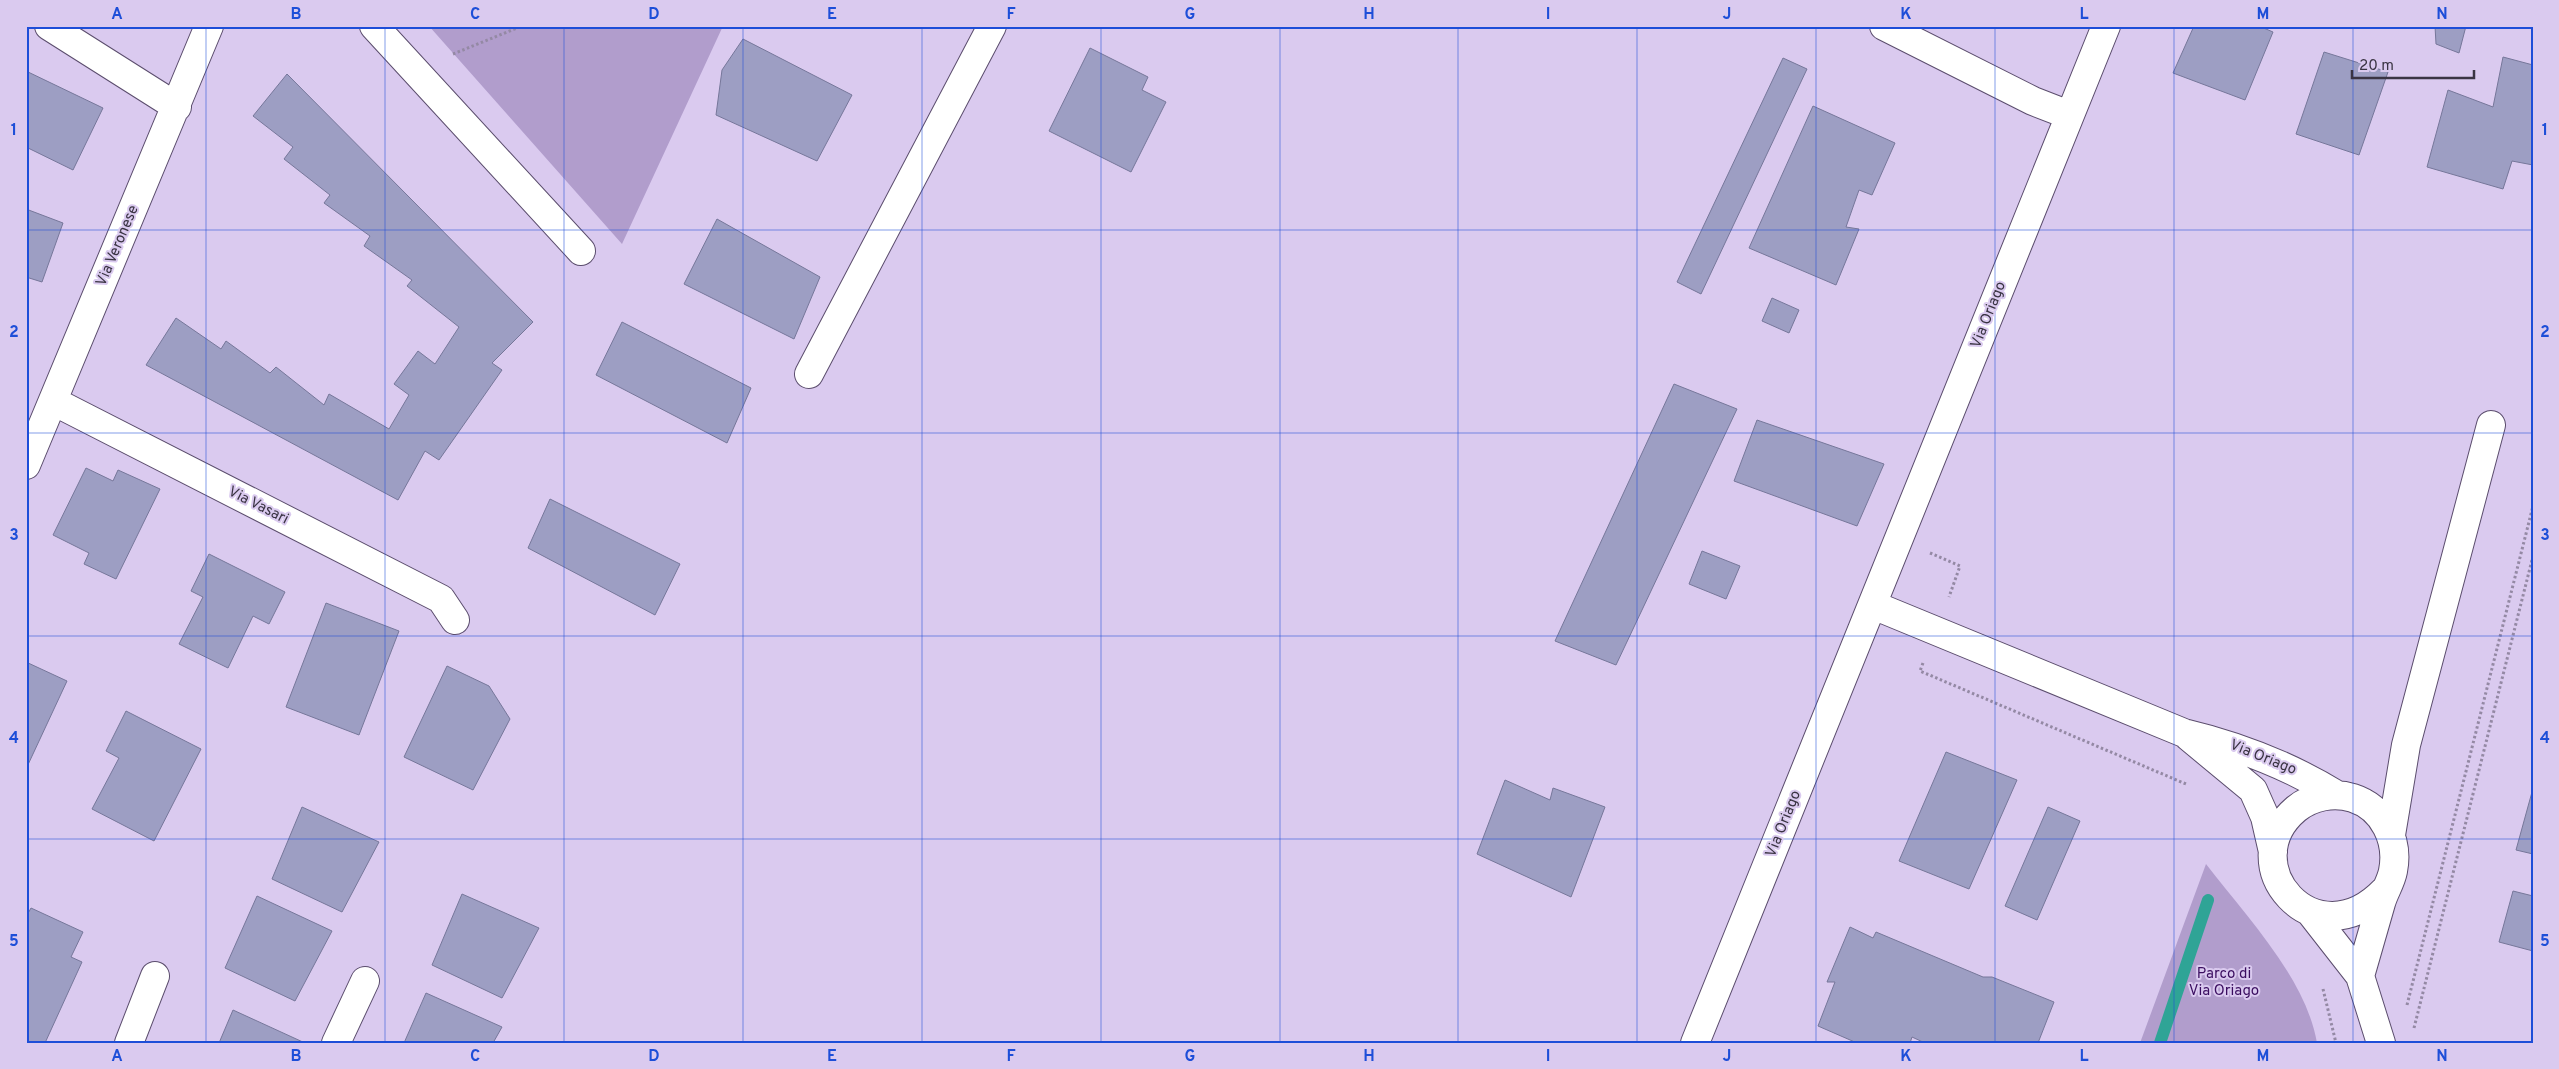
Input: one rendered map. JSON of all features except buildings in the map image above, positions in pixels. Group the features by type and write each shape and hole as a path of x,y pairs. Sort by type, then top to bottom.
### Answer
{"street":[{"path":"49,26 177,106"},
{"name":"Via Veronese","path":"26,465 209,26"},
{"path":"374,26 581,251"},
{"path":"809,374 992,26"},
{"path":"1884,26 2033,101 2069,115"},
{"name":"Via Oriago","path":"1695,1043 2106,26"},
{"name":"Via Vasari","path":"53,401 441,600 455,620"},
{"path":"2391,835 2406,745 2490,425"},
{"name":"Via Oriago","path":"1873,605 2184,733 2227,743 2272,760 2305,775 2337,795"},
{"name":"Via Oriago","path":"2184,733 2253,790 2265,817 2273,852 2275,872 2283,890 2296,904 2310,912 2333,917 2353,914 2370,905 2384,891"},
{"path":"2369,806 2406,745"},
{"name":"Via Oriago","path":"2273,852 2278,832 2288,816 2303,803 2320,797 2337,795 2354,798 2369,806 2382,818 2391,835 2395,854 2393,873 2384,891 2360,976"},
{"name":"Via Oriago","path":"2310,912 2360,976 2381,1043"},
{"path":"129,1043 155,976"},
{"path":"336,1043 365,981"}],"path":[{"path":"453,54 522,26"},
{"path":"2405,1012 2533,506"},
{"path":"1928,552 1960,566 1947,601"},
{"path":"2410,1030 2415,1027 2533,556"},
{"path":"1924,661 1920,672 2188,785"},
{"path":"2322,986 2336,1043"}],"green space":[{"path":"429,26 723,26 622,244"},
{"name":"Parco di Via Oriago","path":"2206,864 2272,948 2287,971 2311,1019 2317,1043 2140,1043"}],"waterway":[{"path":"2160,1043 2208,900"}]}
